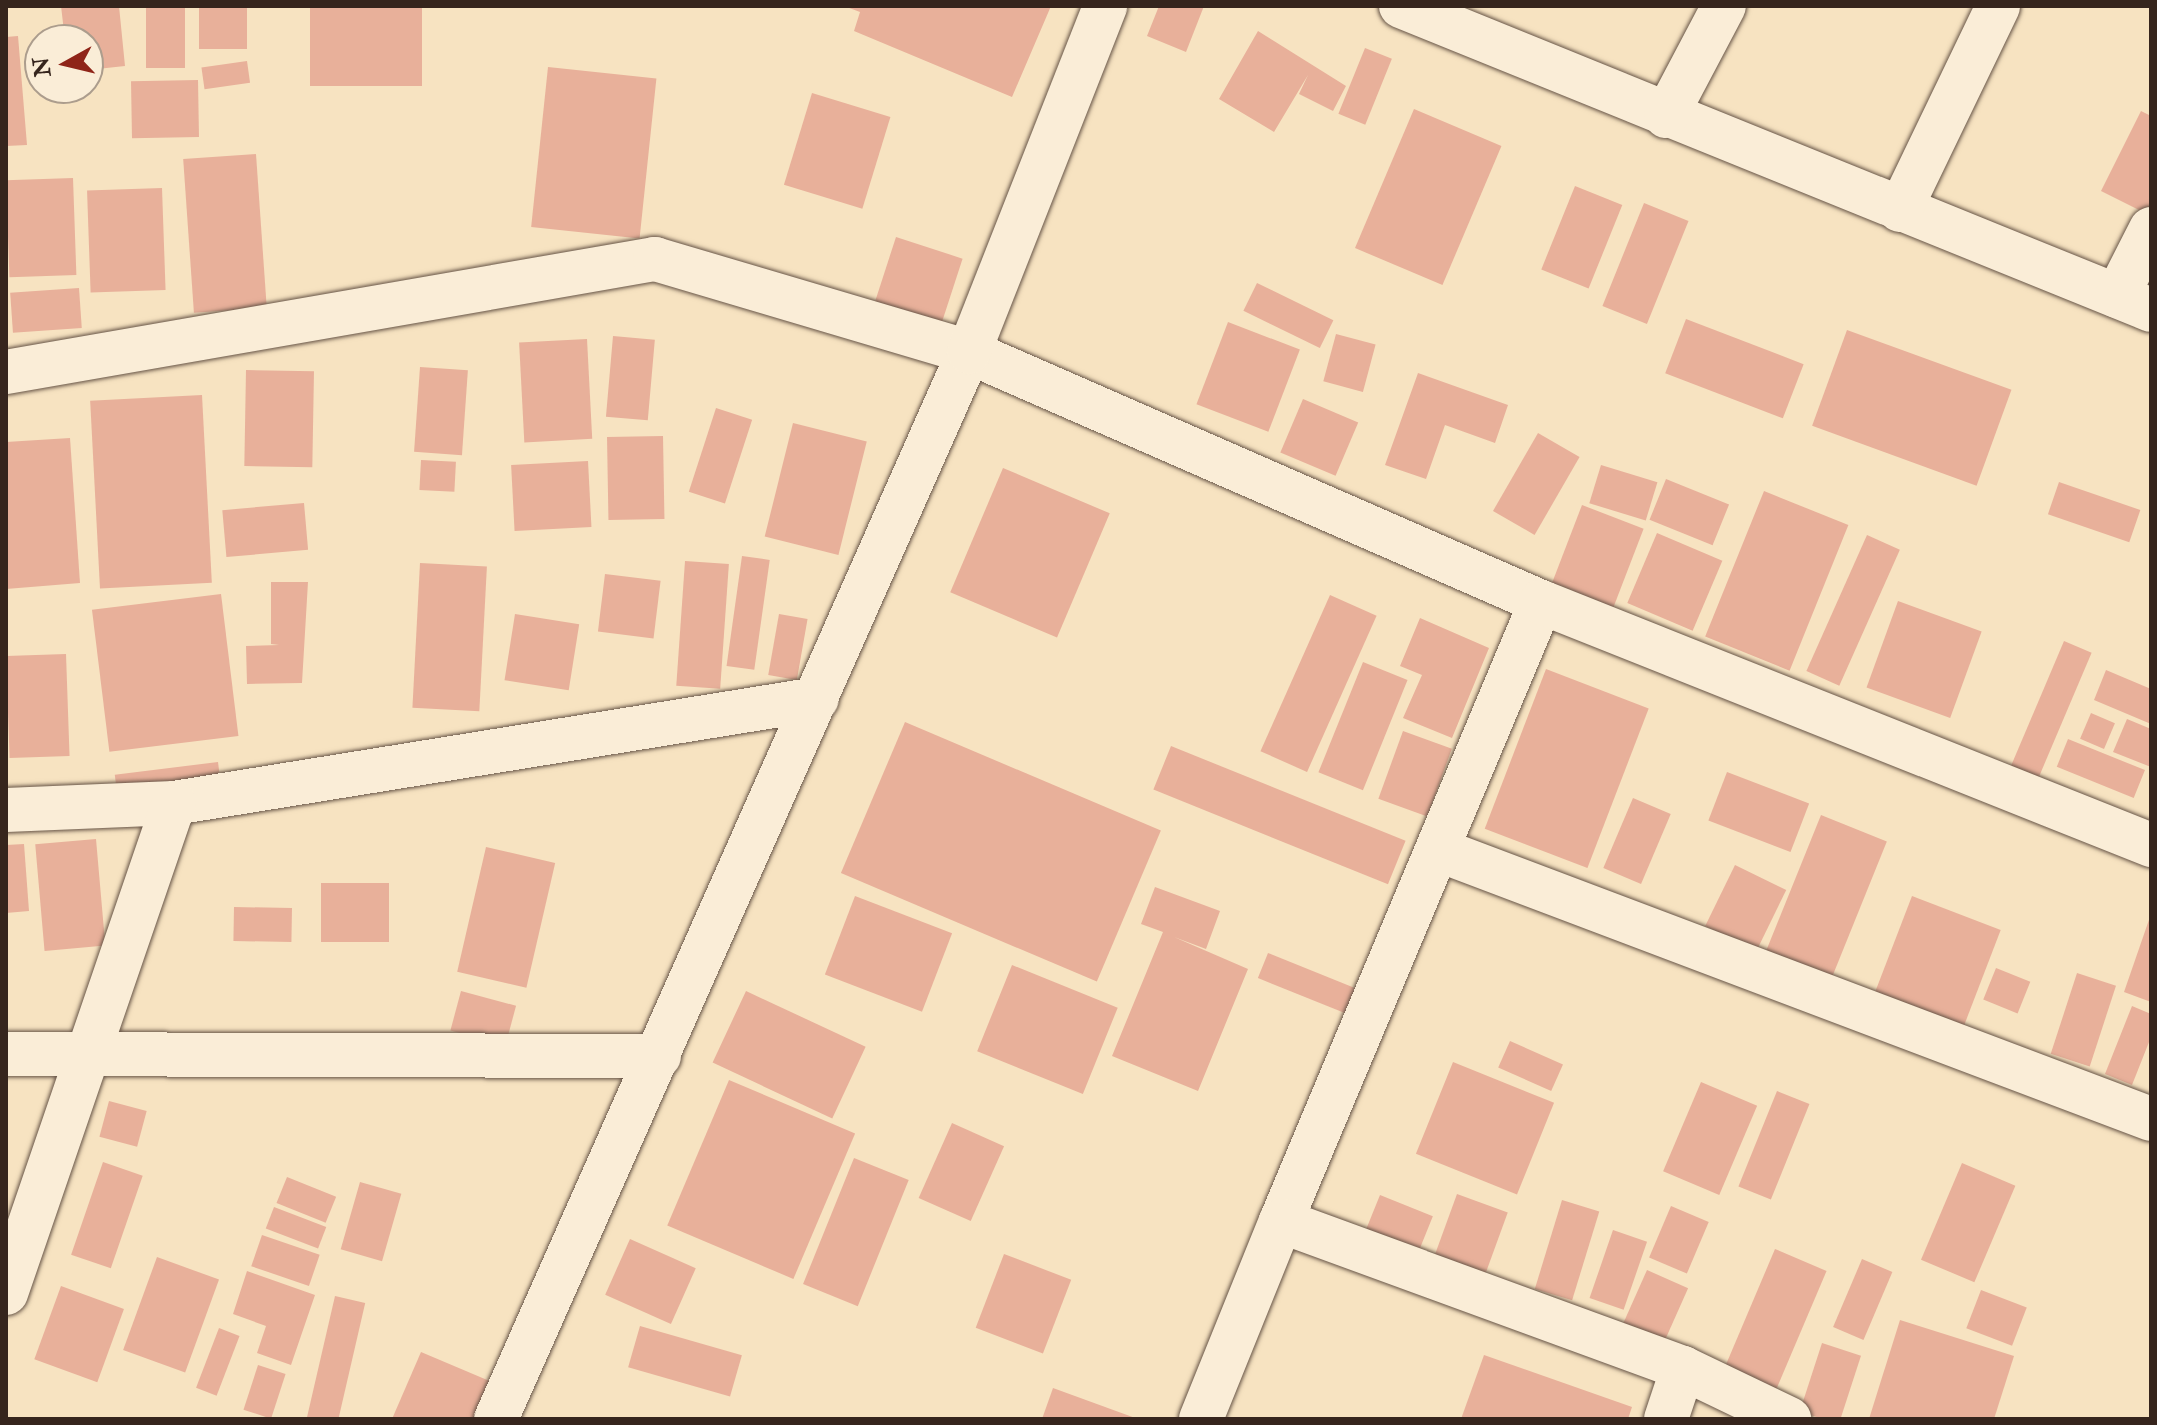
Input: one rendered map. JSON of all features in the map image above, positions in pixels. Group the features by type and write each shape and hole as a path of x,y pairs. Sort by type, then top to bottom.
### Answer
{"street":[{"path":"496,1419 969,352 1105,6"},
{"path":"1666,116 1724,6"},
{"path":"1900,210 1998,6"},
{"path":"1415,9 1666,116 2134,303 2151,229"},
{"path":"6,372 655,259 969,352 1541,602 2151,845"},
{"path":"1201,1419 1541,602"},
{"path":"6,810 174,803 817,699"},
{"path":"6,1293 174,803"},
{"path":"1439,850 2151,1119"},
{"path":"6,1054 89,1050 659,1056"},
{"path":"1281,1221 1683,1368 1789,1419"},
{"path":"1666,1419 1683,1368"}],"building":[{"path":"61,6 119,6 125,66 104,68 104,24 63,24"},
{"path":"146,6 185,6 185,68 146,68"},
{"path":"199,6 247,6 247,49 199,49"},
{"path":"310,6 422,6 422,86 310,86"},
{"path":"844,6 1051,6 1012,97 854,31 860,12"},
{"path":"1159,6 1204,6 1186,52 1147,36"},
{"path":"1258,31 1346,86 1333,111 1299,94 1308,75 1274,132 1219,99"},
{"path":"18,36 27,145 6,146 6,37"},
{"path":"1365,48 1392,59 1365,125 1338,114"},
{"path":"247,61 250,83 205,89 201,67"},
{"path":"548,67 656,78 640,239 531,227"},
{"path":"198,80 199,137 132,138 131,81"},
{"path":"812,93 890,117 862,209 784,185"},
{"path":"1414,109 1501,146 1442,285 1355,248"},
{"path":"2141,111 2151,116 2151,216 2101,191"},
{"path":"256,154 267,308 194,313 183,159"},
{"path":"73,178 76,275 9,277 6,180"},
{"path":"1575,186 1622,205 1589,289 1541,269"},
{"path":"162,188 166,290 91,293 87,191"},
{"path":"1644,203 1689,221 1647,324 1602,306"},
{"path":"896,237 963,259 940,329 873,307"},
{"path":"1257,283 1333,320 1320,348 1243,311"},
{"path":"79,288 82,328 13,333 10,293"},
{"path":"1686,319 1804,364 1783,418 1665,373"},
{"path":"1228,322 1300,350 1268,432 1196,404"},
{"path":"1847,330 2011,390 1977,486 1812,426"},
{"path":"1336,334 1376,345 1363,392 1323,381"},
{"path":"613,336 655,340 648,420 606,417"},
{"path":"587,339 592,439 524,442 519,343"},
{"path":"420,367 468,370 462,455 414,452"},
{"path":"246,370 314,371 312,467 244,466"},
{"path":"1418,373 1508,405 1495,443 1445,425 1426,479 1385,465"},
{"path":"202,395 212,583 100,589 90,401"},
{"path":"1303,399 1358,422 1336,476 1280,452"},
{"path":"716,408 752,420 725,503 689,492"},
{"path":"793,423 867,441 838,555 765,537"},
{"path":"1538,433 1580,457 1535,535 1493,511"},
{"path":"663,436 664,519 608,520 607,437"},
{"path":"70,438 80,583 6,589 6,442"},
{"path":"421,460 456,462 454,492 419,490"},
{"path":"588,461 591,527 515,531 511,465"},
{"path":"1601,465 1657,482 1646,521 1589,503"},
{"path":"1003,468 1110,513 1057,638 950,592"},
{"path":"1666,479 1729,504 1713,545 1650,520"},
{"path":"2059,482 2140,510 2129,542 2048,514"},
{"path":"1764,491 1848,525 1790,671 1705,637"},
{"path":"304,503 308,550 226,557 222,510"},
{"path":"1582,505 1644,529 1613,608 1552,584"},
{"path":"1657,533 1722,561 1693,631 1627,603"},
{"path":"1867,535 1900,550 1839,686 1806,671"},
{"path":"742,556 770,560 754,670 727,666"},
{"path":"685,561 729,564 720,689 676,686"},
{"path":"420,563 487,567 479,711 412,708"},
{"path":"605,574 661,581 654,638 598,632"},
{"path":"271,582 308,582 302,683 247,684 246,646 279,645 271,644"},
{"path":"221,594 238,736 109,752 92,610"},
{"path":"1330,595 1377,616 1307,772 1260,751"},
{"path":"1898,601 1982,631 1950,718 1867,687"},
{"path":"515,614 579,624 569,690 505,680"},
{"path":"779,614 808,619 797,680 768,675"},
{"path":"1420,618 1489,648 1452,738 1403,718 1422,675 1400,666"},
{"path":"2064,641 2092,653 2032,794 2004,782"},
{"path":"66,654 70,756 10,758 6,656"},
{"path":"1363,662 1408,680 1363,790 1318,772"},
{"path":"1546,669 1649,708 1587,868 1485,829"},
{"path":"2106,670 2151,689 2151,724 2094,700"},
{"path":"2091,713 2115,723 2104,749 2080,739"},
{"path":"2127,719 2151,729 2151,767 2113,752"},
{"path":"905,722 1161,831 1097,982 841,873"},
{"path":"1403,731 1452,749 1427,816 1378,799"},
{"path":"2068,739 2145,770 2134,798 2057,767"},
{"path":"1171,746 1406,841 1388,884 1153,790"},
{"path":"218,762 221,788 118,800 115,775"},
{"path":"1727,772 1809,804 1791,852 1708,821"},
{"path":"1633,798 1671,814 1641,884 1603,868"},
{"path":"1821,815 1887,842 1829,985 1763,959"},
{"path":"96,839 105,946 45,951 35,844"},
{"path":"24,844 29,911 6,913 6,845"},
{"path":"486,847 555,863 526,988 457,972"},
{"path":"1735,865 1786,890 1756,951 1705,926"},
{"path":"321,883 389,883 389,942 321,942"},
{"path":"1155,887 1220,911 1206,949 1174,937 1248,969 1198,1091 1112,1056 1163,932 1141,924"},
{"path":"855,896 952,933 922,1012 825,974"},
{"path":"1912,896 2001,930 1958,1041 1869,1007"},
{"path":"234,907 292,908 291,942 233,941"},
{"path":"2151,914 2151,1002 2124,992"},
{"path":"1268,953 1356,989 1346,1014 1258,978"},
{"path":"1012,965 1118,1008 1083,1094 977,1051"},
{"path":"1996,968 2030,982 2018,1013 1983,1000"},
{"path":"2077,973 2116,986 2090,1067 2051,1054"},
{"path":"461,991 516,1006 505,1045 450,1031"},
{"path":"746,991 866,1047 832,1118 713,1063"},
{"path":"2132,1006 2151,1014 2151,1037 2132,1085 2105,1074"},
{"path":"1510,1041 1563,1065 1551,1091 1498,1067"},
{"path":"1453,1062 1554,1103 1517,1195 1416,1154"},
{"path":"729,1080 855,1134 793,1279 667,1225"},
{"path":"1701,1082 1757,1106 1719,1195 1663,1171"},
{"path":"1777,1091 1809,1104 1771,1200 1738,1186"},
{"path":"109,1101 147,1111 137,1147 99,1137"},
{"path":"952,1123 1004,1146 971,1221 919,1198"},
{"path":"854,1158 909,1180 858,1306 803,1284"},
{"path":"103,1162 143,1176 111,1268 71,1255"},
{"path":"1962,1163 2015,1186 1974,1282 1921,1260"},
{"path":"287,1177 336,1197 326,1223 277,1203"},
{"path":"360,1182 401,1194 382,1261 341,1249"},
{"path":"1457,1194 1508,1212 1480,1290 1429,1271"},
{"path":"1380,1195 1433,1216 1409,1276 1356,1254"},
{"path":"1562,1200 1599,1211 1572,1300 1535,1289"},
{"path":"1671,1206 1709,1222 1687,1274 1649,1258"},
{"path":"274,1207 326,1227 318,1249 266,1228"},
{"path":"1613,1230 1647,1242 1624,1310 1590,1298"},
{"path":"262,1235 320,1255 309,1286 251,1266"},
{"path":"630,1239 696,1268 671,1324 605,1295"},
{"path":"1775,1249 1827,1271 1775,1393 1723,1371"},
{"path":"1004,1254 1071,1280 1043,1354 976,1328"},
{"path":"157,1257 219,1280 185,1373 123,1350"},
{"path":"1862,1259 1892,1272 1863,1340 1833,1327"},
{"path":"1647,1270 1688,1288 1653,1367 1612,1349"},
{"path":"247,1271 315,1295 291,1365 257,1353 266,1326 233,1314"},
{"path":"61,1286 124,1309 97,1382 34,1359"},
{"path":"1981,1290 2027,1308 2012,1346 1966,1328"},
{"path":"335,1296 365,1303 338,1419 307,1419"},
{"path":"1900,1320 2014,1356 1994,1419 1869,1419"},
{"path":"640,1326 742,1355 730,1397 628,1367"},
{"path":"219,1328 240,1336 217,1396 196,1388"},
{"path":"1822,1343 1861,1356 1840,1419 1823,1419 1800,1411"},
{"path":"421,1352 499,1385 485,1419 392,1419"},
{"path":"1484,1355 1632,1407 1628,1419 1461,1419"},
{"path":"258,1365 286,1374 271,1419 243,1410"},
{"path":"1053,1388 1138,1419 1042,1419"}]}
